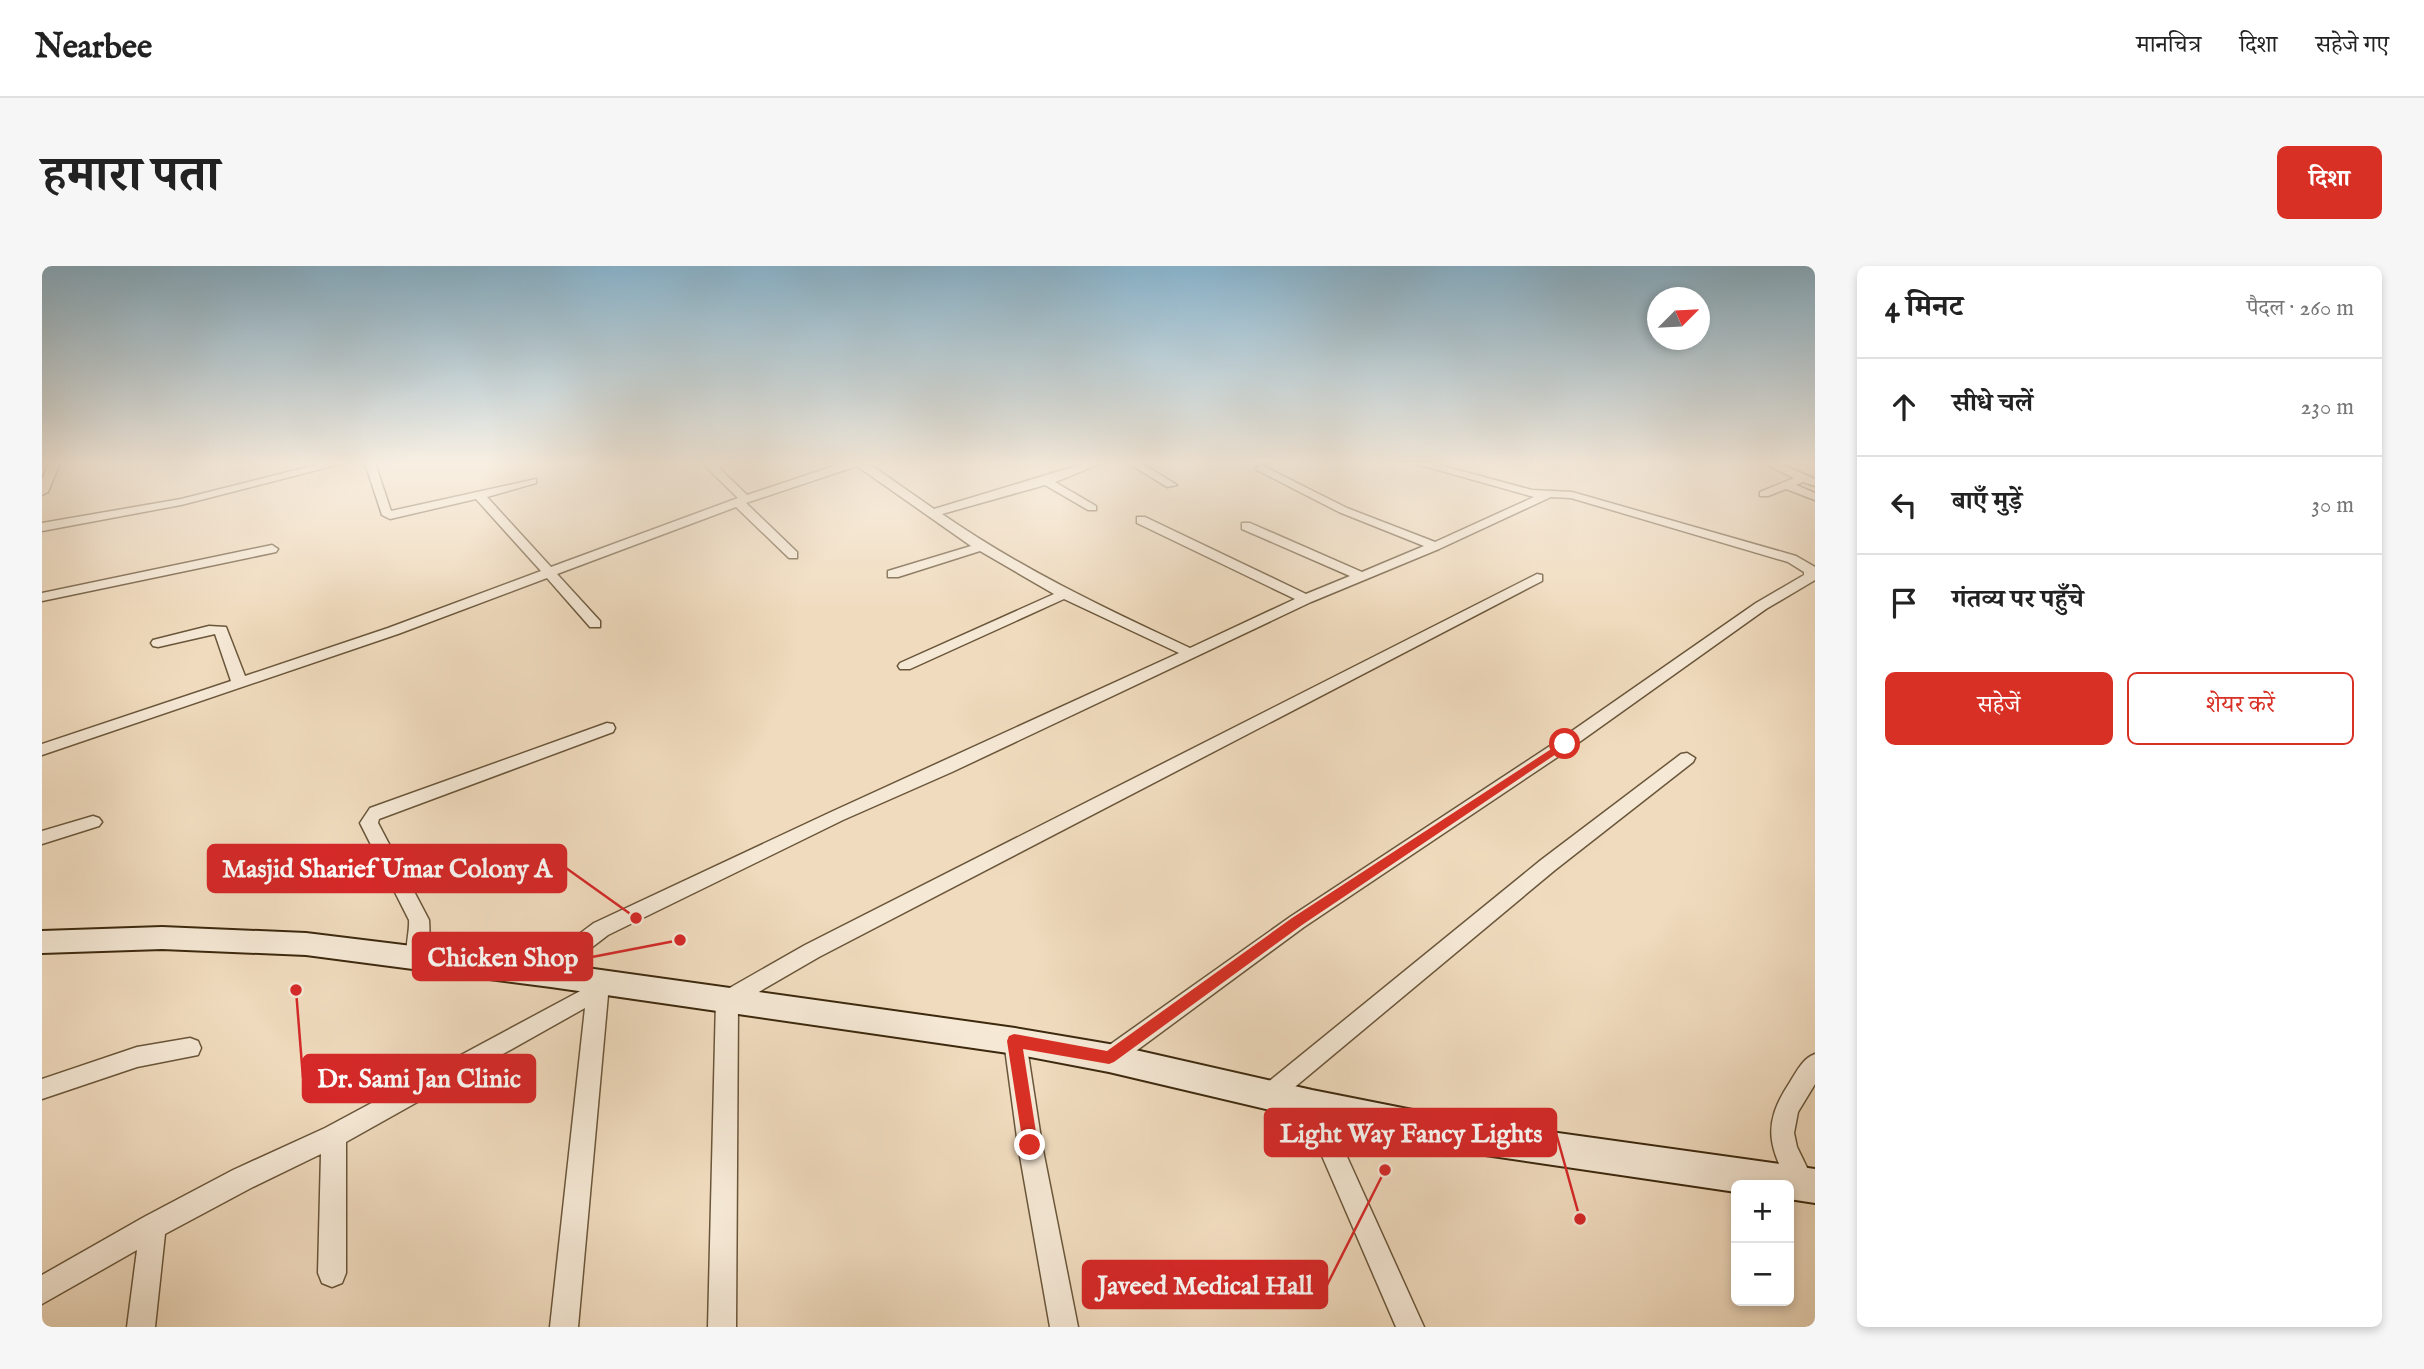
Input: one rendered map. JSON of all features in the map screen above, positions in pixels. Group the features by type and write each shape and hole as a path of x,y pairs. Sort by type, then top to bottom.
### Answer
{"street":[{"path":"42,527 123,513"},
{"path":"494,513 595,624"},
{"path":"42,750 393,631 708,513"},
{"path":"753,513 793,555"},
{"path":"933,513 981,547 1064,594 1192,654"},
{"path":"1350,513 1435,545"},
{"path":"551,975 567,955 601,929 837,816 1306,599 1507,513"},
{"path":"1109,1058 1297,922 1565,744 1761,606 1813,577 1810,570 1792,559 1632,513"},
{"path":"1141,520 1306,599"},
{"path":"1246,526 1360,576"},
{"path":"893,574 981,547"},
{"path":"42,597 272,549"},
{"path":"727,1000 812,951 1536,579"},
{"path":"905,666 1064,594"},
{"path":"158,643 209,630 221,630 239,682"},
{"path":"416,958 420,936 419,920 369,823 370,817 376,812 607,728"},
{"path":"1270,1094 1548,865 1687,758"},
{"path":"42,838 93,822"},
{"path":"42,942 162,938 306,944 551,975 604,988 727,1000 1014,1041 1109,1058 1312,1105 1458,1135 1809,1185"},
{"path":"42,1290 153,1226 242,1179 334,1136 604,988"},
{"path":"564,1327 604,988"},
{"path":"722,1327 727,1000"},
{"path":"1014,1041 1030,1145 1064,1327"},
{"path":"42,1089 137,1057 190,1048"},
{"path":"1809,1185 1784,1151 1781,1125 1792,1097 1815,1064"},
{"path":"1312,1105 1410,1327"},
{"path":"332,1273 334,1136"},
{"path":"141,1327 153,1226"}],"place":[{"name":"Masjid Sharief Umar Colony A","path":"636,918"},
{"name":"Chicken Shop","path":"680,940"},
{"name":"Dr. Sami Jan Clinic","path":"296,990"},
{"name":"Javeed Medical Hall","path":"1385,1170"},
{"name":"Light Way Fancy Lights","path":"1580,1219"}],"route":[{"path":"1030,1145 1014,1041 1109,1058 1297,922 1565,744"}]}
